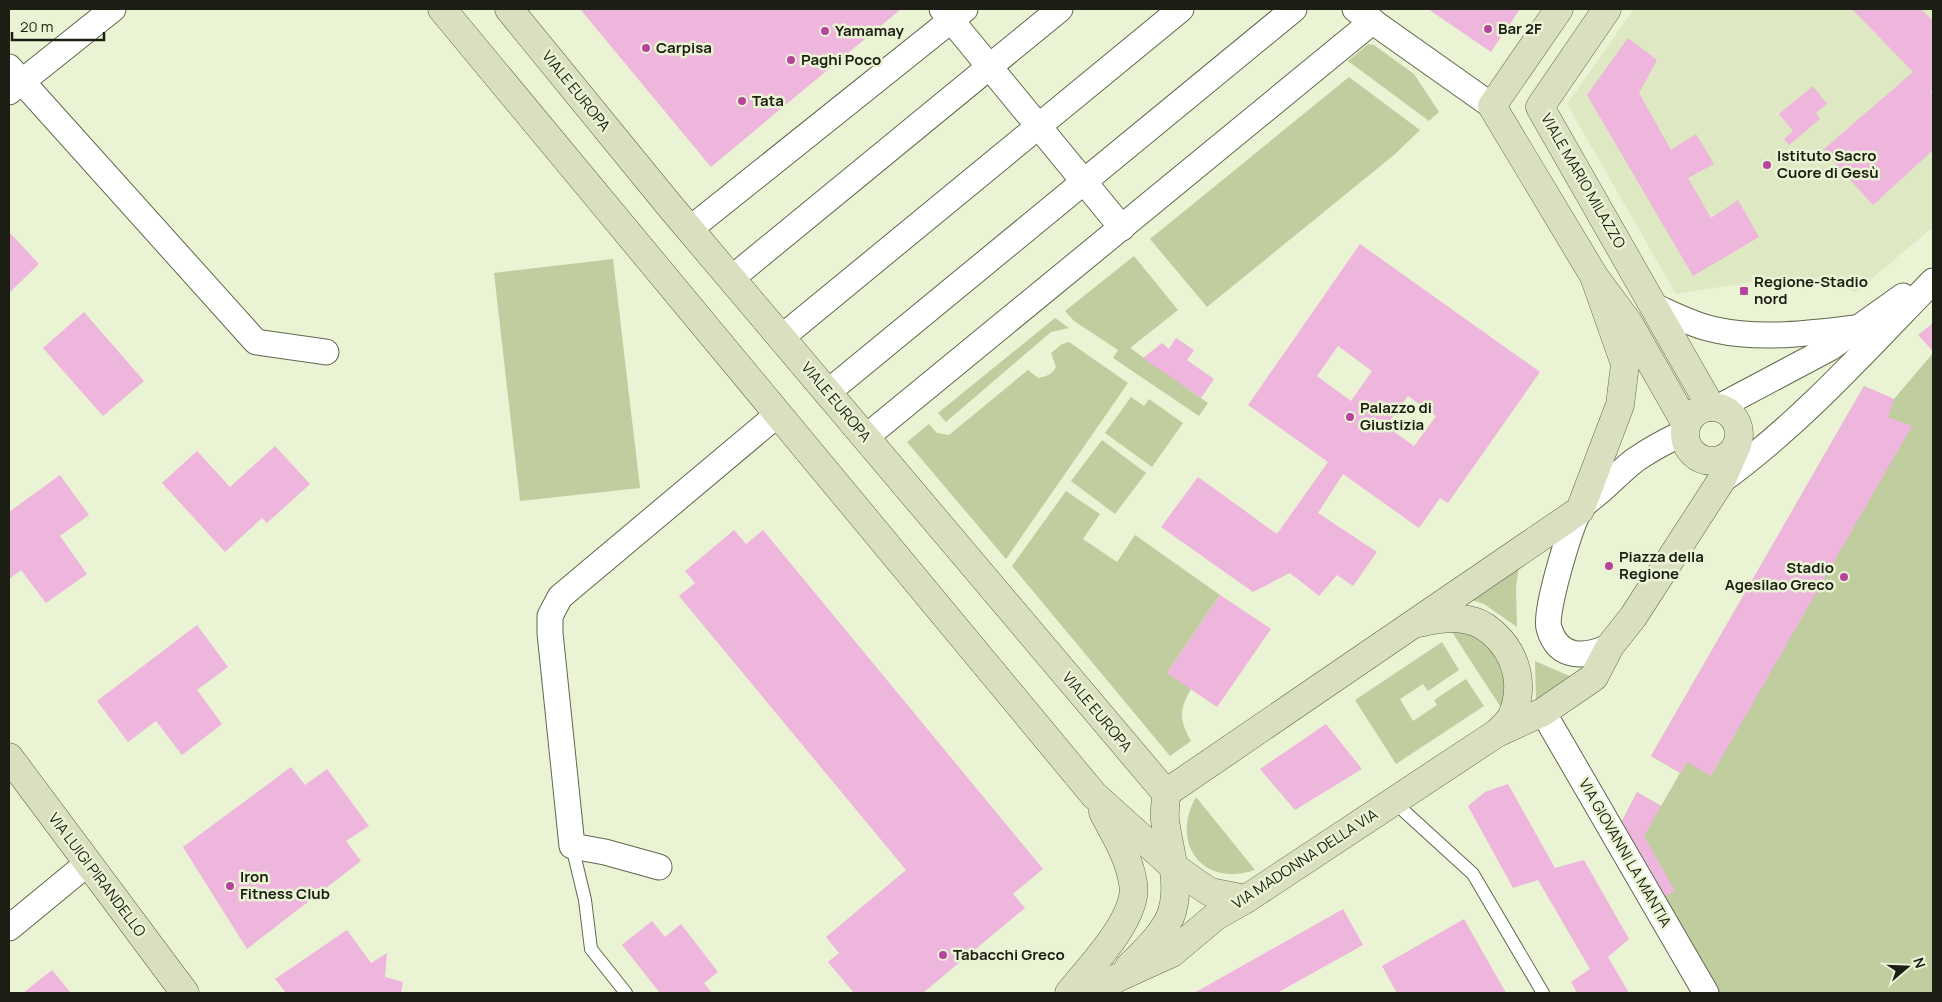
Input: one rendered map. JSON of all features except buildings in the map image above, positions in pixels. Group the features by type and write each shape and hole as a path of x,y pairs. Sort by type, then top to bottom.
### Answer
{"street":[{"path":"113,9 13,81 256,342 326,352"},
{"path":"442,9 1094,795 1174,866 1210,892 1246,899"},
{"name":"VIALE EUROPA","path":"509,9 690,229 1166,793"},
{"path":"732,278 1060,9"},
{"path":"782,337 1181,9"},
{"path":"828,392 1294,9"},
{"path":"1492,106 1559,9"},
{"name":"VIALE MARIO MILAZZO","path":"1607,9 1540,107 1654,306"},
{"path":"690,229 952,12 990,67 1122,228"},
{"path":"866,437 1122,228 1364,15 1492,106 1594,276 1628,322 1686,428"},
{"path":"1714,408 1830,348 1933,274"},
{"path":"1594,276 1625,364 1620,404 1580,510 1553,591 1549,606 1548,628 1558,646 1571,654 1588,654 1610,646"},
{"path":"1508,729 1543,712 1594,678 1610,646 1633,617 1732,461 1739,435 1736,423 1729,413 1714,408 1701,409 1692,415 1686,428 1686,444 1693,455 1704,461 1732,461 1847,370 1933,281"},
{"path":"1654,306 1716,330 1756,334 1806,334 1858,328"},
{"path":"1654,306 1714,408"},
{"path":"659,867 605,852 572,846 550,633 550,616 560,597 778,414"},
{"path":"1119,977 1154,942 1172,913 1175,892 1174,866 1165,819 1166,793 1580,510 1636,460 1686,428"},
{"path":"1416,623 1444,618 1469,620 1487,628 1503,642 1514,660 1518,678 1518,696 1508,729"},
{"name":"VIA GIOVANNI LA MANTIA","path":"1543,712 1706,993"},
{"name":"VIA MADONNA DELLA VIA","path":"1091,993 1119,977 1172,953 1216,916 1246,899 1393,801 1508,729"},
{"name":"VIA LUIGI PIRANDELLO","path":"9,757 185,993"},
{"path":"1069,993 1114,939 1129,912 1134,885 1126,856 1094,795"},
{"path":"9,928 88,863"}],"lane":[{"path":"1393,801 1473,874 1543,993"},
{"path":"572,846 585,900 591,949 626,993"}],"shaded area":[{"name":"Istituto Sacro Cuore di Gesù","path":"1634,9 1933,9 1933,227 1856,292 1821,282 1782,277 1676,294 1567,104"},
{"path":"1368,44 1374,45 1414,74 1439,112 1429,121 1348,61"},
{"path":"1349,77 1420,130 1394,155 1207,307 1150,239"},
{"path":"1134,256 1178,310 1130,348 1208,403 1199,416 1113,358 1118,350 1074,321 1065,311"},
{"path":"613,259 640,488 520,501 494,273"},
{"path":"1055,318 1069,328 1051,332 946,422 938,413"},
{"path":"1069,342 1128,383 1006,559 907,442 929,424 937,433 949,435 1028,370 1038,378 1049,375 1056,367 1051,353 1062,344"},
{"name":"Stadio Agesilao Greco","path":"1933,353 1933,993 1720,993 1662,898 1621,823 1637,792 1661,806 1680,773 1651,756 1864,386 1894,399"},
{"path":"1131,397 1144,406 1149,399 1183,423 1152,467 1105,433"},
{"path":"1102,440 1146,473 1115,514 1071,481"},
{"path":"1066,491 1100,514 1083,539 1117,562 1135,535 1220,595 1167,673 1191,689 1184,703 1182,715 1184,727 1191,741 1170,756 1012,566"},
{"path":"1519,567 1516,587 1517,627 1484,604 1468,599"},
{"path":"1450,629 1473,632 1502,659 1508,694 1500,706"},
{"path":"1442,642 1459,670 1428,691 1423,684 1400,699 1413,721 1437,705 1434,700 1466,679 1484,706 1396,764 1355,700"},
{"path":"1535,661 1572,677 1536,704"},
{"path":"1196,797 1255,870 1236,874 1220,873 1206,867 1196,858 1189,845 1187,830 1189,814"}],"place":[{"name":"Bar 2F","path":"1488,29"},
{"name":"Yamamay","path":"825,31"},
{"name":"Carpisa","path":"646,48"},
{"name":"Paghi Poco","path":"791,60"},
{"name":"Tata","path":"742,101"},
{"name":"Istituto Sacro Cuore di Gesù","path":"1767,165"},
{"name":"Regione-Stadio nord","path":"1744,291"},
{"name":"Palazzo di Giustizia","path":"1350,417"},
{"name":"Piazza della Regione","path":"1609,566"},
{"name":"Stadio Agesilao Greco","path":"1844,577"},
{"name":"Iron Fitness Club","path":"230,886"},
{"name":"Tabacchi Greco","path":"943,955"}]}
